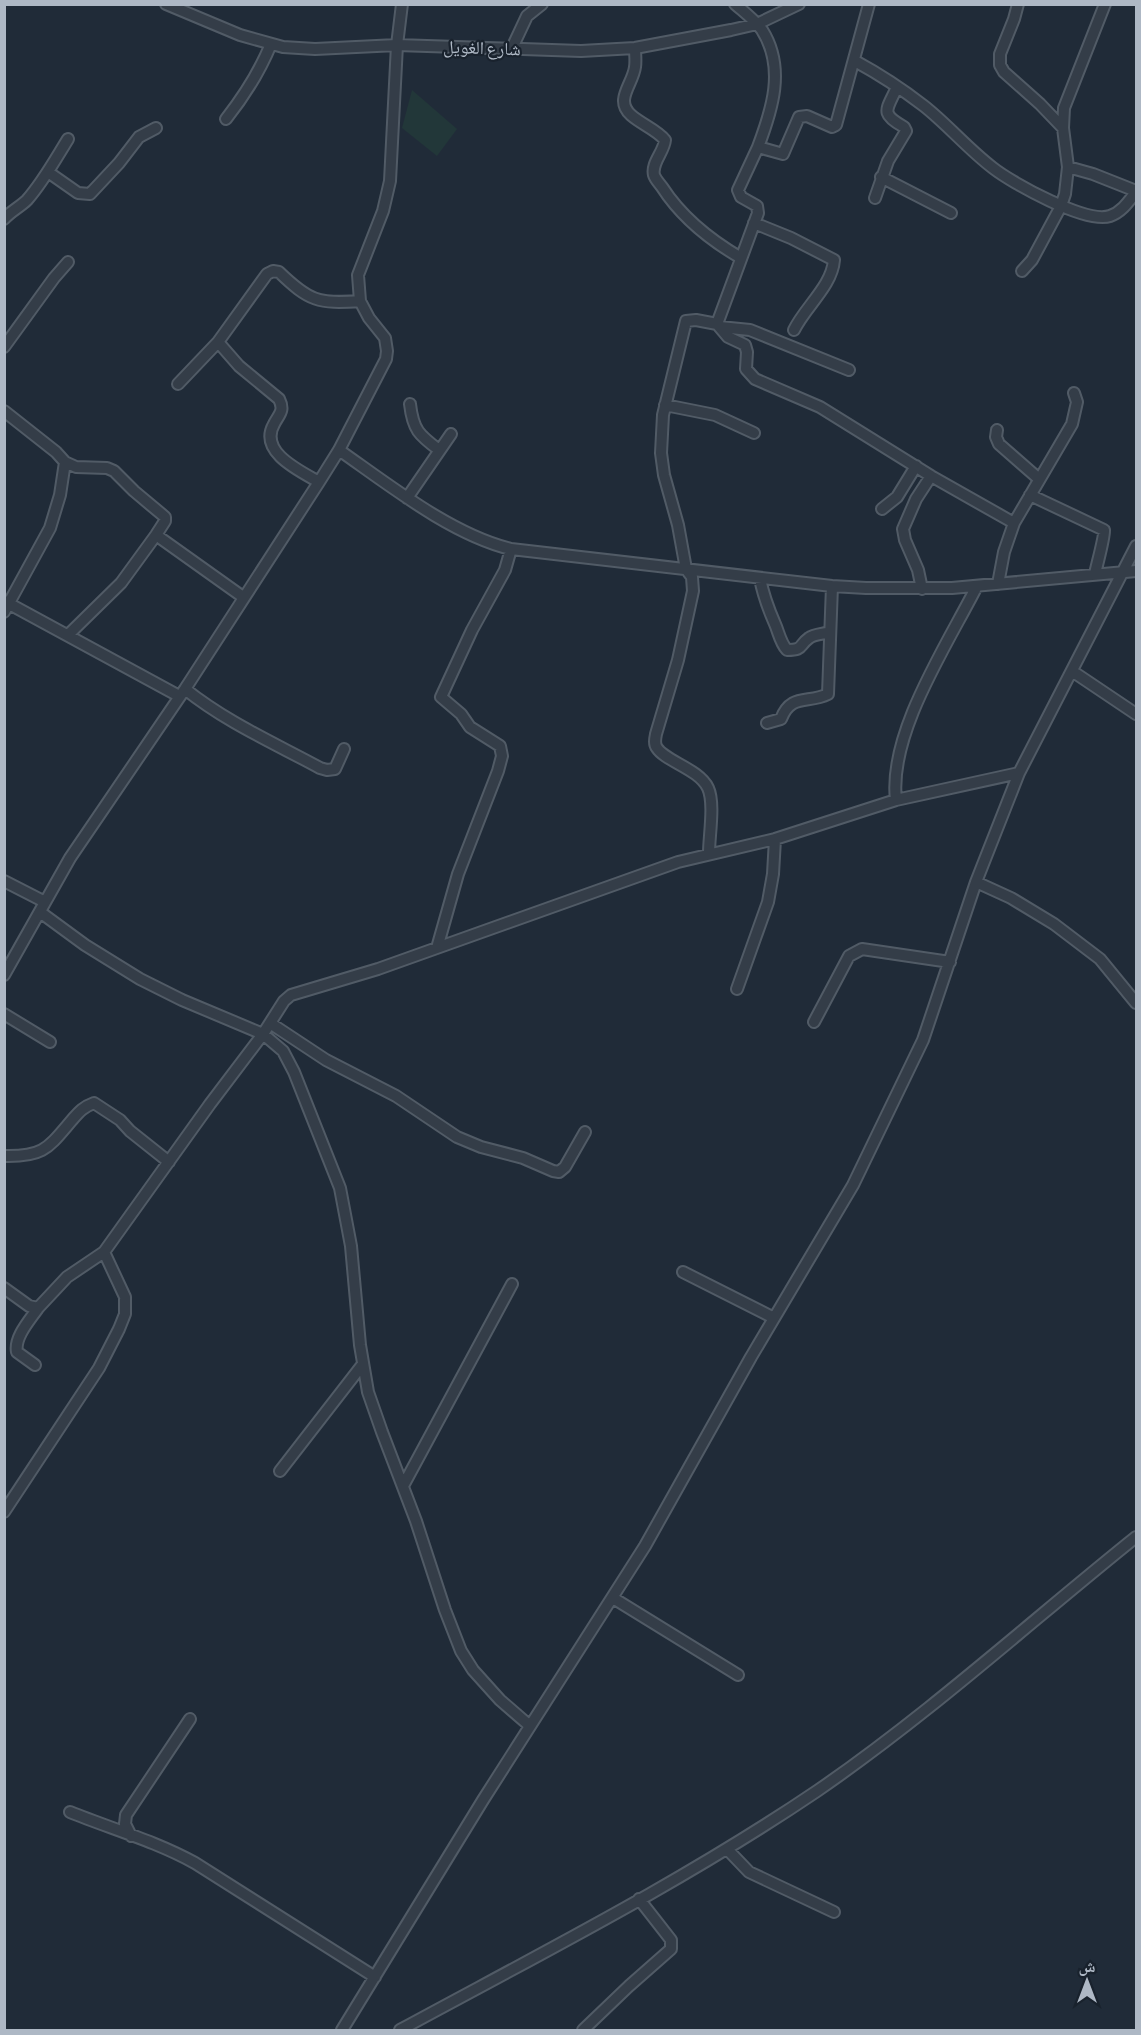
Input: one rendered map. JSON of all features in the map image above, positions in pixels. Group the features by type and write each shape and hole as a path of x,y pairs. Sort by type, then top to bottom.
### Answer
{"street":[{"name":"شارع الغويل","path":"166,4 240,35 271,44 315,49 397,45 581,51 635,48 757,24 799,4"},
{"path":"4,975 70,858 319,483 339,450 386,359 385,338 369,318 360,301 358,275 383,211 390,181 397,45 402,4"},
{"path":"511,50 527,16 542,4"},
{"path":"719,326 758,213 757,206 741,197 738,190 771,112 775,82 768,42 757,24 735,4"},
{"path":"758,147 785,154 799,117 803,115 835,127 869,4"},
{"path":"1018,4 1000,54 1000,65 1004,72 1063,128"},
{"path":"1022,271 1032,260 1065,194 1068,167 1063,128 1064,108 1105,4"},
{"path":"226,119 249,90 271,44"},
{"path":"635,48 635,69 623,102 625,109 631,115 665,140 654,166 654,175 669,197 703,233 741,258"},
{"path":"855,61 897,87 946,124 992,168 1061,206 1088,215 1109,217 1126,206 1137,191 1068,167"},
{"path":"875,198 881,177 906,131 904,127 887,116 887,110 897,87"},
{"path":"48,172 78,193 90,194 139,137 156,128"},
{"path":"4,219 25,202 48,172 68,140"},
{"path":"881,177 951,213"},
{"path":"754,223 791,238 834,260 830,276 794,330"},
{"path":"4,347 68,262"},
{"path":"178,384 218,342 267,274 273,271 279,272 308,297 320,301 360,301"},
{"path":"709,853 711,806 707,786 690,771 659,751 655,744 681,650 693,591 692,576 686,569 678,525 662,465 662,427 665,405 686,321 750,330 849,370"},
{"path":"719,326 728,337 745,345 747,373 754,379 820,407 1014,523"},
{"path":"218,342 239,366 279,399 283,406 282,413 270,435 276,453 319,483"},
{"path":"998,584 1004,552 1014,523 1072,424 1077,402 1074,393"},
{"path":"410,404 412,422 416,430 440,450"},
{"path":"665,405 715,415 754,433"},
{"path":"4,411 56,452 65,462 76,467 107,468 118,474 164,516 165,521 121,583 68,635"},
{"path":"997,430 996,437 999,444 1039,479"},
{"path":"407,498 451,434"},
{"path":"339,450 407,498 483,541 511,549 832,586 922,589 1137,571"},
{"path":"65,462 60,495 50,528 6,605 182,692 231,722 320,768 335,769 344,749"},
{"path":"882,509 897,497 916,466"},
{"path":"922,589 918,570 905,540 903,529 916,499 932,476"},
{"path":"1030,495 1104,530 1095,574"},
{"path":"156,535 243,597"},
{"path":"342,2031 530,1726 613,1598 853,1185 923,1040 975,882 1019,773 1137,546"},
{"path":"437,948 458,874 502,756 500,746 470,727 460,714 441,697 472,630 505,570 511,549"},
{"path":"760,578 766,605 776,625 781,643 787,650 802,647 810,637 830,632"},
{"path":"767,723 781,719 784,710 792,702 828,694 832,586"},
{"path":"896,800 894,785 910,715 977,586"},
{"path":"1071,671 1137,714"},
{"path":"35,1365 17,1352 16,1347 19,1337 38,1308 67,1277 104,1252 263,1034 284,1001 291,995 353,977 669,865 709,853 775,839 896,800 1019,773"},
{"path":"737,989 768,902 773,874 775,839"},
{"path":"4,882 45,902"},
{"path":"975,882 1011,898 1054,924 1101,959 1137,1003"},
{"path":"40,912 85,945 140,979 182,1000 263,1034 283,1051 294,1072 340,1188 351,1246 363,1364 374,1411 461,1651 481,1680 530,1726"},
{"path":"814,1022 849,956 856,950 950,962"},
{"path":"4,1014 50,1042"},
{"path":"270,1023 326,1060 386,1091 447,1132 469,1143 523,1158 556,1172 565,1167 585,1132"},
{"path":"4,1155 21,1156 40,1152 84,1106 94,1103 120,1120 129,1131 169,1162"},
{"path":"4,1512 89,1383 122,1322 126,1305 125,1297 104,1252"},
{"path":"683,1272 774,1318"},
{"path":"403,1486 512,1284"},
{"path":"4,1288 29,1306 38,1308"},
{"path":"280,1471 363,1364"},
{"path":"400,2031 728,1849 819,1789 882,1744 962,1681 1137,1537"},
{"path":"613,1598 738,1675"},
{"path":"131,1836 125,1824 126,1815 190,1719"},
{"path":"70,1812 164,1847 195,1863 375,1977"},
{"path":"728,1849 748,1872 834,1912"},
{"path":"584,2031 629,1986 671,1949 671,1940 639,1899"}],"green space":[{"path":"412,90 457,129 437,156 402,128"}]}
